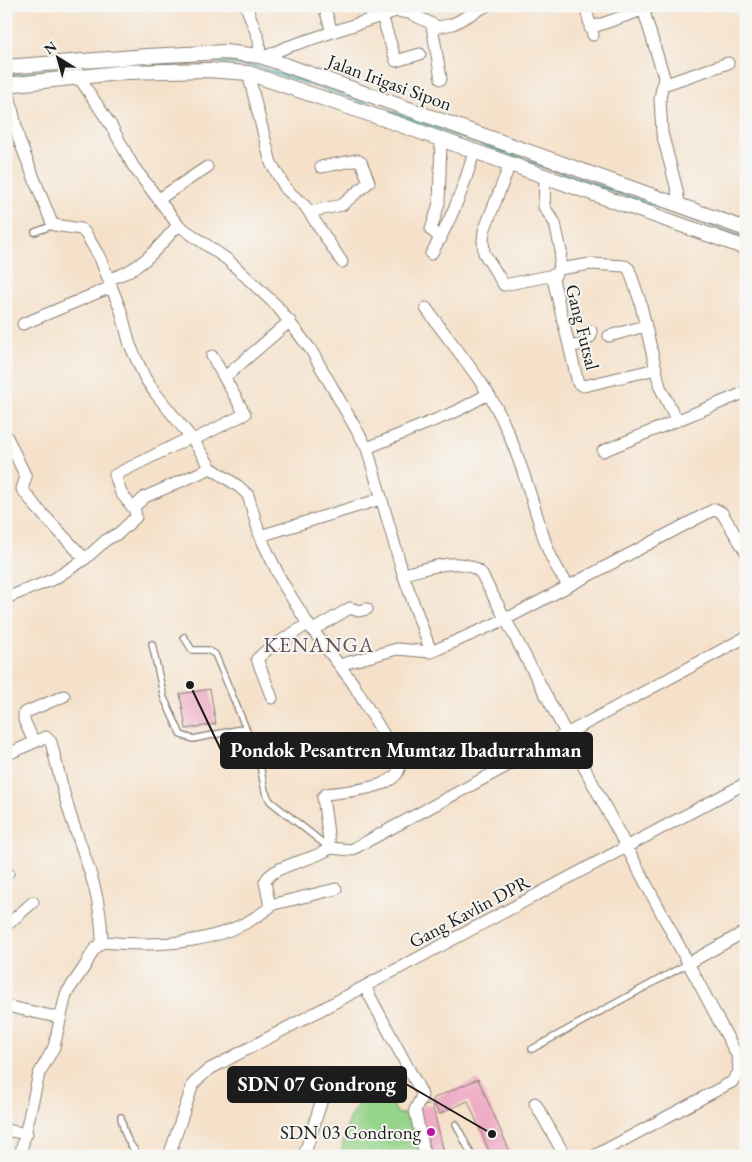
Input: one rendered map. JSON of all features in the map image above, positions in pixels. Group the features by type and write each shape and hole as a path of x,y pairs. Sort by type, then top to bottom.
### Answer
{"street":[{"path":"246,6 262,56 382,16 403,11 432,26 445,27 486,6"},
{"path":"324,6 332,32"},
{"path":"585,6 592,32 601,26 648,8 664,77 660,99 662,133 677,190 679,205"},
{"path":"382,16 396,61 420,54"},
{"path":"432,26 441,79"},
{"name":"Jalan Irigasi Sipon","path":"6,67 147,56 239,64 441,141 746,248"},
{"name":"Jalan Irigasi Sipon","path":"7,85 78,76 239,64 262,56 746,229"},
{"path":"662,85 728,63"},
{"path":"239,64 267,143 268,157 286,189 309,212 342,262"},
{"path":"78,76 112,127 133,166 178,225 228,260 290,321 311,350 367,448 403,574 431,652"},
{"path":"7,85 19,140 54,225 81,229 100,258 130,345 145,378 192,438 211,468 238,486 248,496 260,536 282,582 311,627 339,665 398,758 400,768 398,776 386,783 326,794 323,797 330,848"},
{"path":"440,239 431,230 439,203 441,141"},
{"path":"431,254 464,190 474,152"},
{"path":"309,212 342,206 369,182 361,162 357,160 321,167"},
{"path":"510,164 484,232 484,253 504,285 591,264 625,266 629,269 660,387 677,421"},
{"path":"159,199 207,167"},
{"name":"Gang Futsal","path":"545,176 544,206 555,223 561,251 556,272 552,279 580,385 656,369"},
{"path":"23,324 110,283 141,265 178,225"},
{"path":"426,308 488,394 506,426 524,473 545,548 569,586"},
{"path":"225,377 290,321"},
{"path":"609,336 645,326"},
{"path":"570,347 582,344 591,336 591,331"},
{"path":"7,596 47,584 85,559 106,540 119,533 136,517 134,509 122,493 115,475 245,414 212,356"},
{"path":"603,451 746,392"},
{"path":"367,448 457,411 488,394"},
{"path":"6,435 26,476 22,489 37,508 85,559"},
{"path":"134,509 145,496 211,468"},
{"path":"260,536 382,499"},
{"path":"339,665 397,650 431,652 506,619 715,508 718,508 722,513 746,552"},
{"path":"403,574 452,564 474,566 488,584 738,1057 741,1076 594,1156"},
{"path":"272,698 258,659 268,649 350,608 359,611 367,609"},
{"path":"270,905 265,882 272,872 320,855 330,848 352,850 746,637"},
{"path":"34,742 24,720 24,712 64,696"},
{"path":"6,755 46,737 52,742 66,802 94,880 102,922 102,942"},
{"name":"Gang Kavlin DPR","path":"169,1156 193,1084 208,1070 746,783"},
{"path":"20,1156 27,1134 39,1074 54,1047 66,994 86,966 93,950 102,942 164,944 197,940 231,930 258,916 270,905 336,889"},
{"path":"6,926 33,902"},
{"path":"689,962 746,931"},
{"path":"365,987 421,1092 422,1096 415,1110 425,1156"},
{"path":"6,1006 61,1018"},
{"path":"304,1156 328,1084"},
{"path":"535,1103 565,1156"},
{"path":"6,1130 27,1134"}],"lane":[{"path":"35,232 54,225"},
{"path":"184,636 195,651 207,650 215,654 259,760 265,791 270,800 330,848"},
{"path":"152,644 164,698 181,735 192,739 246,728"},
{"path":"532,1049 689,962"},
{"path":"122,1117 124,1134 131,1147 140,1156"},
{"path":"456,1124 472,1156"}],"green space":[{"path":"378,1079 398,1114 415,1113 422,1156 340,1156 349,1118 362,1097"}],"building":[{"path":"210,689 216,724 186,729 180,694"},
{"path":"478,1079 511,1154 507,1156 491,1156 468,1101 439,1114 432,1099"},
{"name":"SDN 03 Gondrong","path":"432,1104 445,1156 427,1156 417,1108"}],"waterway":[{"path":"144,65 214,61 254,66 320,87 746,238"},
{"path":"6,75 103,68"}],"place":[{"name":"Pondok Pesantren Mumtaz Ibadurrahman","path":"190,685"},
{"name":"SDN 03 Gondrong","path":"431,1132"},
{"name":"SDN 07 Gondrong","path":"492,1134"}],"district":[{"name":"KENANGA","path":"319,645"}]}
